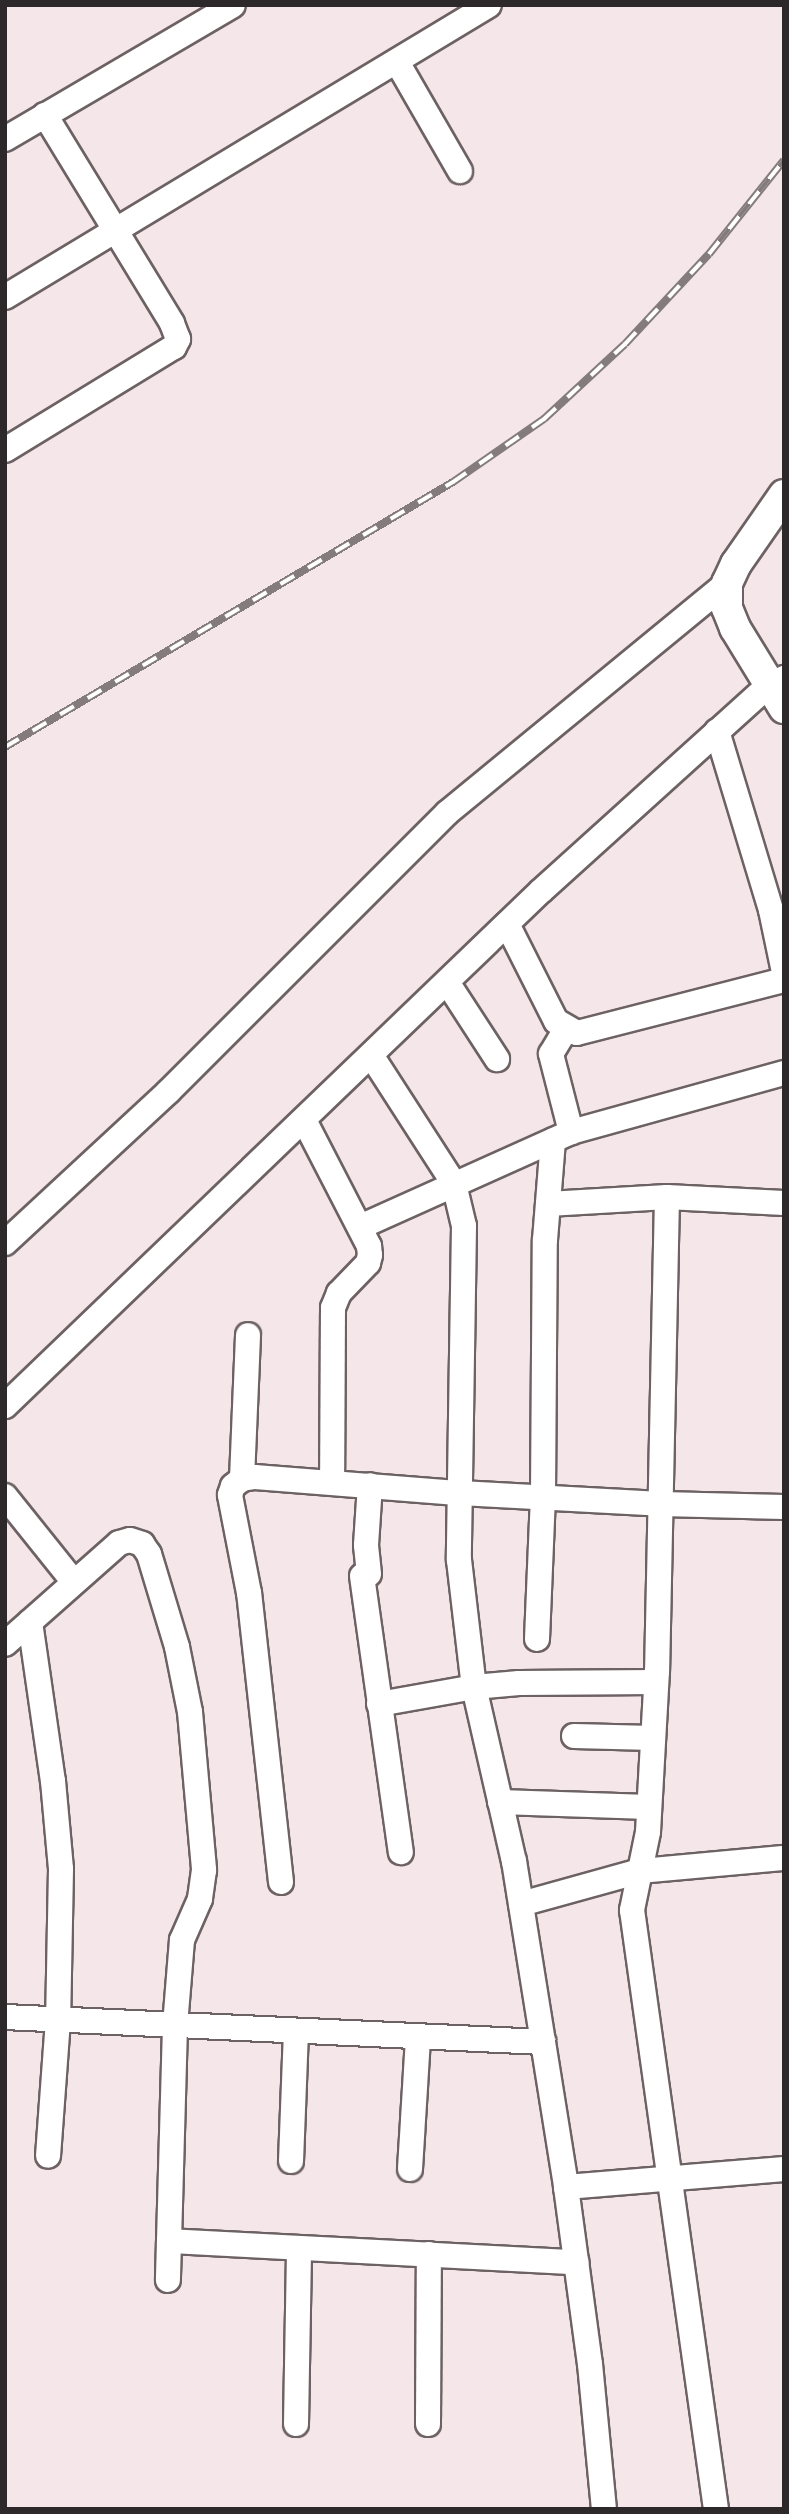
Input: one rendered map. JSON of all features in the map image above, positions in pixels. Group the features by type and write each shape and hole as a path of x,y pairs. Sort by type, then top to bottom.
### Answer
{"street":[{"path":"5,297 489,5"},
{"path":"5,139 222,8"},
{"path":"397,62 460,172"},
{"path":"5,450 174,346 177,330 45,115"},
{"path":"5,1243 167,1092 447,814 727,583 736,564 784,495"},
{"path":"5,1406 507,924 717,731 779,690 734,628 727,608 727,583"},
{"path":"717,731 771,910 784,972"},
{"path":"507,924 556,1021 566,1029 585,1033 784,981"},
{"path":"447,982 497,1059"},
{"path":"537,1639 543,1496 548,1204 562,1136 551,1054 566,1029"},
{"path":"372,1055 454,1184 464,1226 459,1560 474,1687 521,1904 566,2187 604,2509"},
{"path":"360,1227 562,1136 784,1073"},
{"path":"304,1120 369,1246 368,1263 339,1293 333,1308 332,1482"},
{"path":"548,1204 667,1197 784,1203"},
{"path":"667,1197 656,1682 649,1807 632,1910 716,2509"},
{"path":"242,1479 248,1335"},
{"path":"281,1882 249,1593 230,1495 233,1486 242,1479 255,1477 460,1493 661,1504 784,1507"},
{"path":"370,1485 365,1575 379,1704 401,1852"},
{"path":"5,1496 74,1582"},
{"path":"5,1644 119,1543 130,1540 142,1544 149,1553 177,1647 190,1712 204,1870 200,1899 182,1940 175,2026 168,2280"},
{"path":"30,1622 53,1781 61,1869 58,2020 48,2156"},
{"path":"379,1704 474,1687 552,1681 656,1682"},
{"path":"574,1736 653,1738"},
{"path":"500,1802 649,1807"},
{"path":"521,1904 640,1871 784,1858"},
{"path":"5,2017 543,2042"},
{"path":"291,2161 296,2032"},
{"path":"410,2169 418,2038"},
{"path":"566,2187 784,2169"},
{"path":"169,2241 576,2262"},
{"path":"296,2424 299,2248"},
{"path":"428,2424 429,2255"}],"railway":[{"path":"5,747 453,482 544,419 625,344 709,254 784,160"}]}
